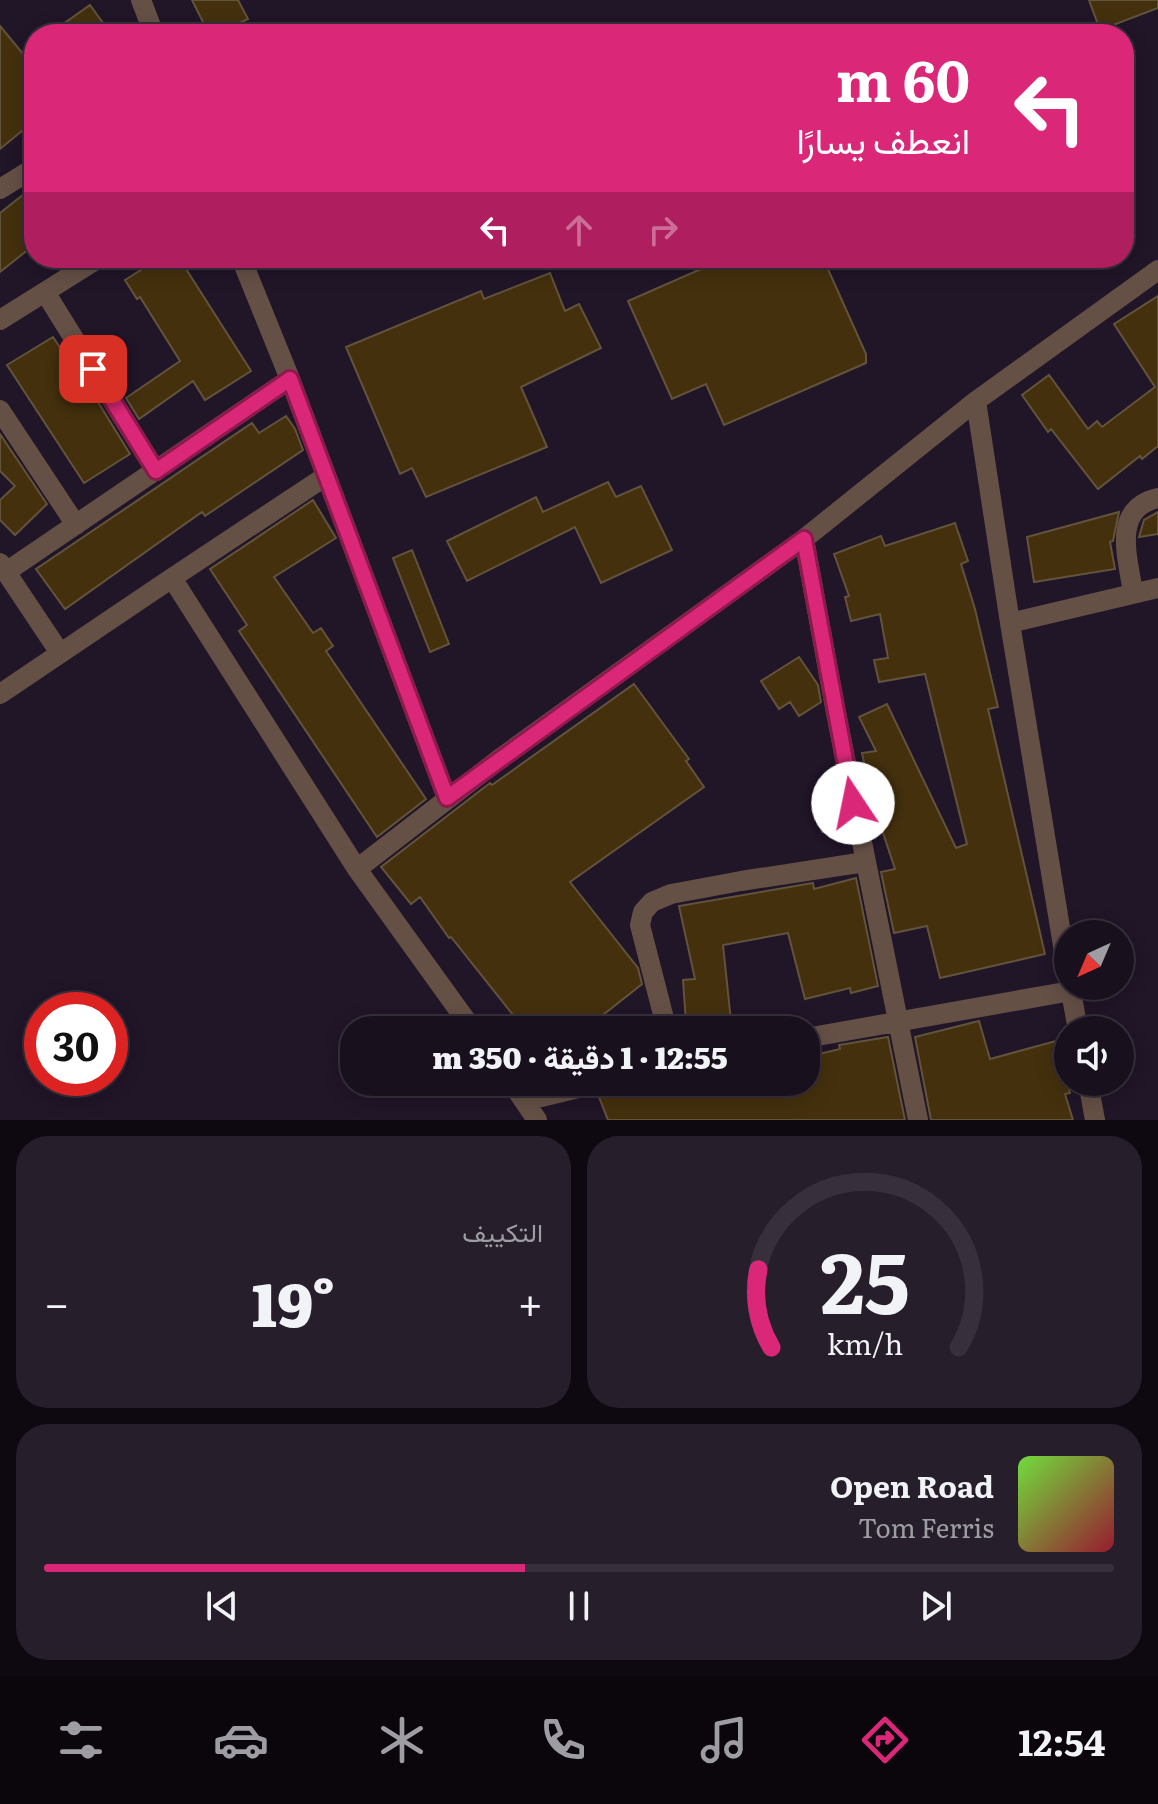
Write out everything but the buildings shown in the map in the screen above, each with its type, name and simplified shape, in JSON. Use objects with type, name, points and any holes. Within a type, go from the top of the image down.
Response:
[{"type":"street","points":[[141,0],[150,24]]},
{"type":"street","points":[[0,189],[24,174]]},
{"type":"street","points":[[0,320],[83,268]]},
{"type":"street","points":[[245,268],[290,379],[447,798]]},
{"type":"street","points":[[357,869],[447,798],[804,539],[976,401],[1158,270]]},
{"type":"street","points":[[45,292],[156,471]]},
{"type":"street","points":[[60,653],[3,567],[76,525],[290,379]]},
{"type":"street","points":[[976,401],[1059,920]]},
{"type":"street","points":[[0,410],[76,525]]},
{"type":"street","points":[[0,694],[326,476]]},
{"type":"street","points":[[1133,593],[1127,520],[1134,510],[1148,500],[1158,498]]},
{"type":"street","points":[[804,539],[918,1120]]},
{"type":"street","points":[[172,578],[357,869],[463,1016]]},
{"type":"street","points":[[1010,623],[1158,588]]},
{"type":"street","points":[[663,1016],[640,925],[643,912],[652,902],[671,894],[727,883],[865,862]]},
{"type":"street","points":[[820,1035],[1054,987]]},
{"type":"street","points":[[519,1096],[531,1115],[572,1096]]},
{"type":"street","points":[[1091,1096],[1095,1120]]},
{"type":"route","points":[[93,369],[156,471],[290,379],[447,798],[804,539],[853,803]]}]
